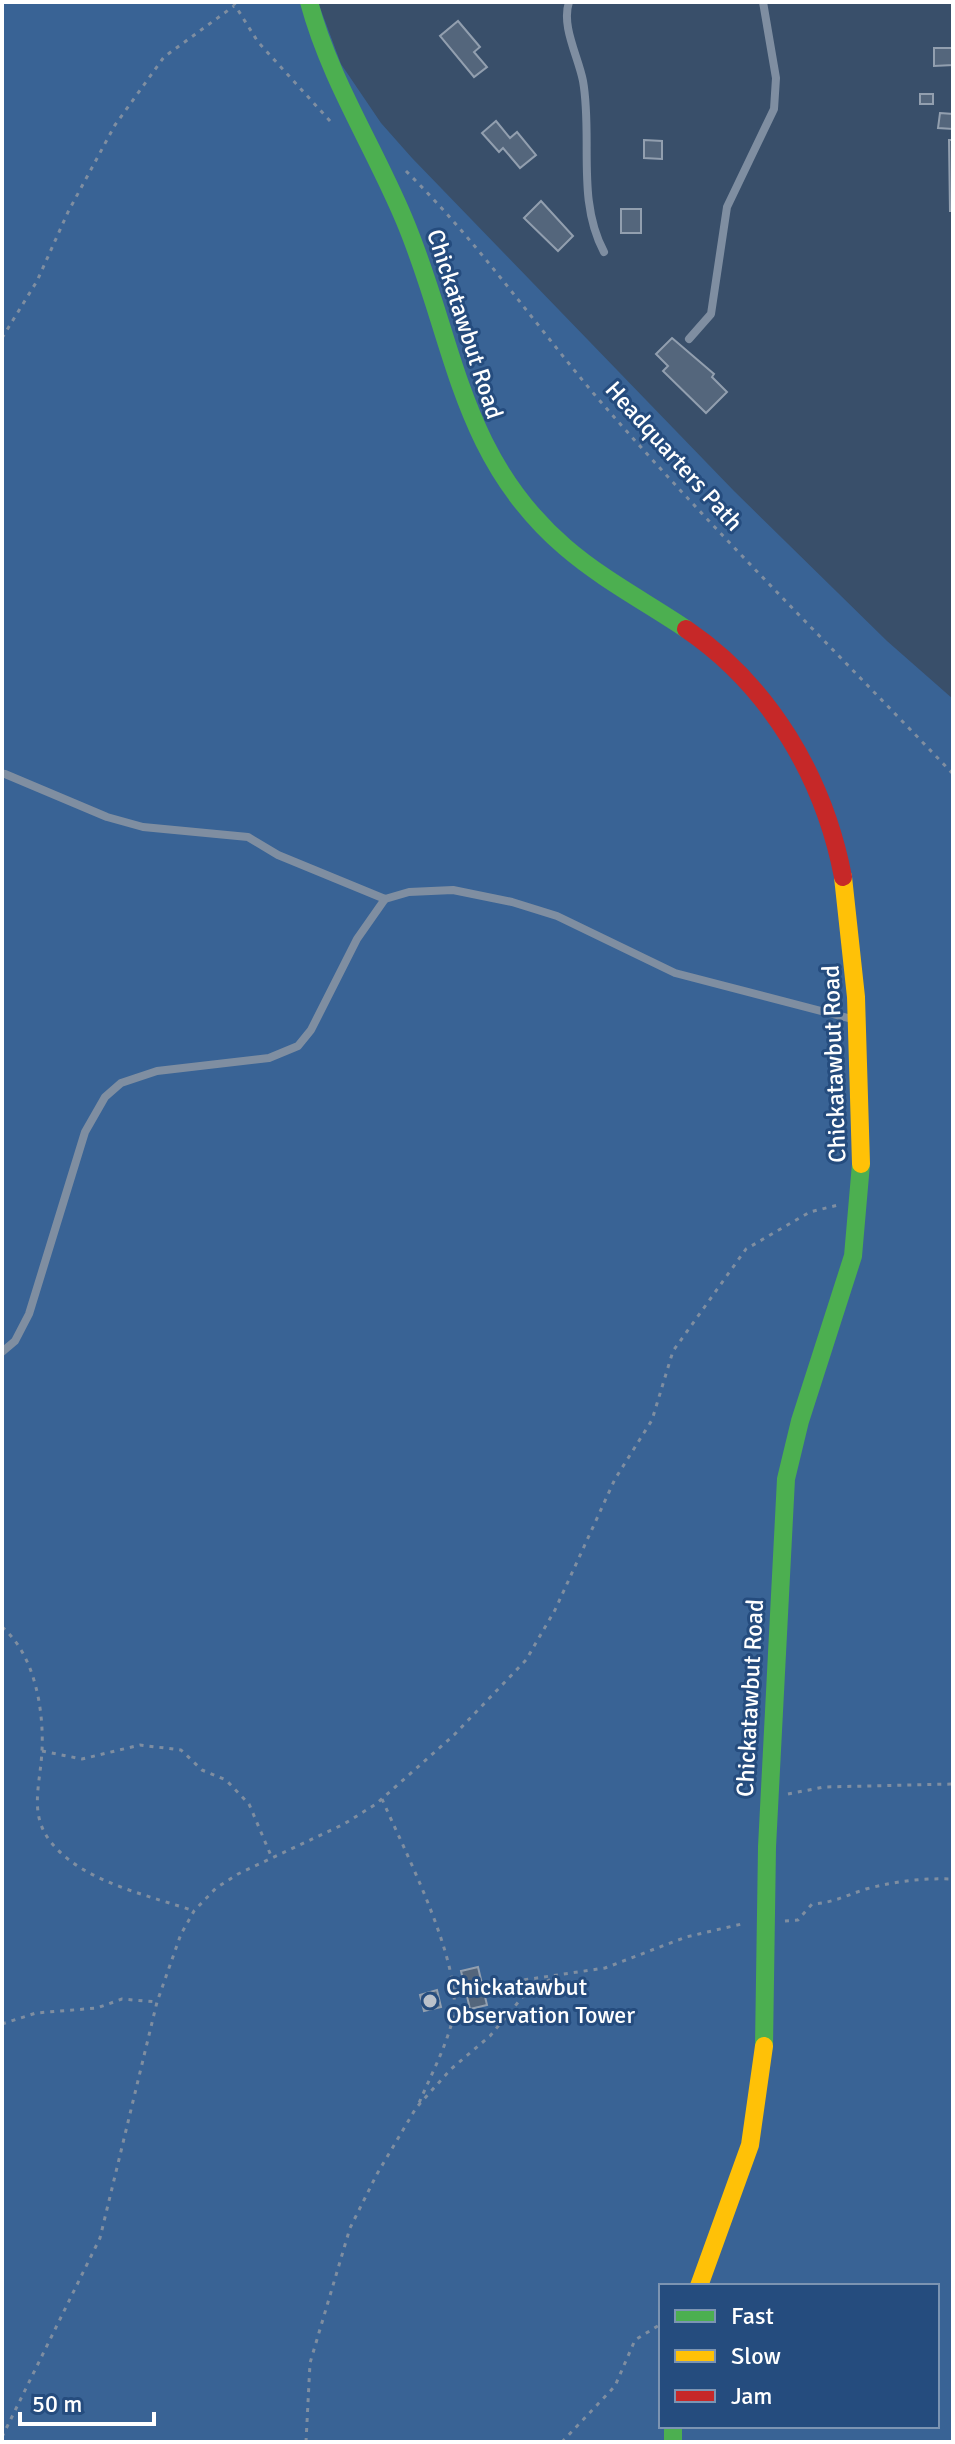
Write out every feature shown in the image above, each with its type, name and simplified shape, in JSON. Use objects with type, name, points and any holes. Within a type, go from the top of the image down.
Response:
[{"type":"main road","name":"Chickatawbut Road","points":[[309,2],[329,69],[419,254],[462,402],[502,477],[569,551],[598,574],[692,633],[731,665],[777,719],[799,754],[824,808],[842,866],[853,934],[858,1020],[861,1200],[847,1283],[807,1391],[789,1457],[769,1797],[763,2032],[758,2104],[740,2178],[700,2284]]},
{"type":"lane","points":[[569,2],[568,25],[586,104],[589,214],[604,252]]},
{"type":"lane","points":[[689,339],[711,314],[727,207],[774,109],[776,78],[763,2]]},
{"type":"lane","points":[[5,774],[107,817],[143,827],[248,837],[278,855],[385,899],[424,890],[453,890],[489,896],[557,916],[675,973],[858,1020]]},
{"type":"lane","points":[[2,1352],[15,1341],[29,1314],[85,1132],[105,1097],[121,1083],[157,1071],[269,1058],[298,1046],[357,939],[385,899]]},
{"type":"path","points":[[2,338],[37,281],[68,212],[115,125],[164,57],[234,4],[258,42],[333,124]]},
{"type":"path","name":"Headquarters Path","points":[[378,168],[391,163],[402,167],[455,219],[604,405],[729,544],[953,774]]},
{"type":"path","points":[[2,2437],[100,2238],[157,2002],[181,1934],[194,1911],[216,1888],[344,1824],[382,1799],[454,1735],[526,1660],[555,1610],[615,1479],[652,1420],[673,1351],[746,1249],[810,1212],[861,1200]]},
{"type":"path","points":[[2,1627],[26,1662],[41,1702],[42,1751],[35,1802],[41,1827],[56,1849],[77,1865],[111,1881],[194,1911]]},
{"type":"path","points":[[42,1751],[82,1759],[140,1745],[181,1750],[202,1770],[226,1780],[249,1804],[272,1858]]},
{"type":"path","points":[[769,1797],[824,1787],[953,1784]]},
{"type":"path","points":[[306,2442],[310,2363],[350,2228],[391,2147],[416,2108],[445,2044],[453,2016],[455,1990],[435,1920],[382,1799]]},
{"type":"path","points":[[812,1904],[839,1901],[890,1883],[920,1878],[953,1879]]},
{"type":"path","points":[[455,1990],[605,1968],[720,1927]]},
{"type":"path","points":[[416,2108],[451,2069],[490,2036],[525,1994],[553,1978]]},
{"type":"path","points":[[2,2024],[36,2013],[97,2008],[122,1999],[157,2002]]},
{"type":"path","points":[[562,2442],[615,2386],[635,2340],[659,2325]]},
{"type":"shaded area","points":[[2,2],[318,2],[341,64],[381,123],[412,158],[734,491],[887,641],[953,699],[953,2442],[2,2442]]},
{"type":"building","points":[[458,21],[480,47],[474,52],[487,67],[474,77],[440,36]]},
{"type":"building","points":[[934,48],[953,48],[953,65],[934,66]]},
{"type":"building","points":[[920,94],[933,94],[933,104],[920,104]]},
{"type":"building","points":[[940,113],[953,114],[953,129],[938,128]]},
{"type":"building","points":[[496,121],[510,138],[517,132],[536,155],[520,168],[503,148],[499,152],[482,133]]},
{"type":"building","points":[[644,140],[662,141],[662,159],[644,158]]},
{"type":"building","points":[[949,140],[953,140],[953,211],[950,211]]},
{"type":"building","points":[[541,201],[573,236],[558,251],[524,218]]},
{"type":"building","points":[[621,209],[641,209],[641,233],[621,233]]},
{"type":"building","points":[[672,338],[714,374],[712,377],[727,392],[706,413],[663,371],[668,366],[656,354]]},
{"type":"building","points":[[478,1967],[487,2005],[470,2009],[461,1971]]},
{"type":"building","name":"Chickatawbut Observation Tower","points":[[437,1990],[441,2007],[424,2011],[420,1995]]},
{"type":"traffic: fast","points":[[309,2],[328,58],[404,219],[464,394],[480,434],[502,474],[529,511],[579,559],[686,629]]},
{"type":"traffic: fast","points":[[764,2046],[767,1847],[786,1479],[800,1421],[853,1256],[861,1164]]},
{"type":"traffic: fast","points":[[673,2428],[673,2442]]},
{"type":"traffic: slow","points":[[843,877],[856,997],[861,1164]]},
{"type":"traffic: slow","points":[[700,2284],[750,2145],[764,2046]]},
{"type":"traffic: jam","points":[[686,629],[743,678],[768,706],[789,737],[822,804],[843,877]]},
{"type":"place","name":"Chickatawbut Observation Tower","points":[[430,2001]]}]
